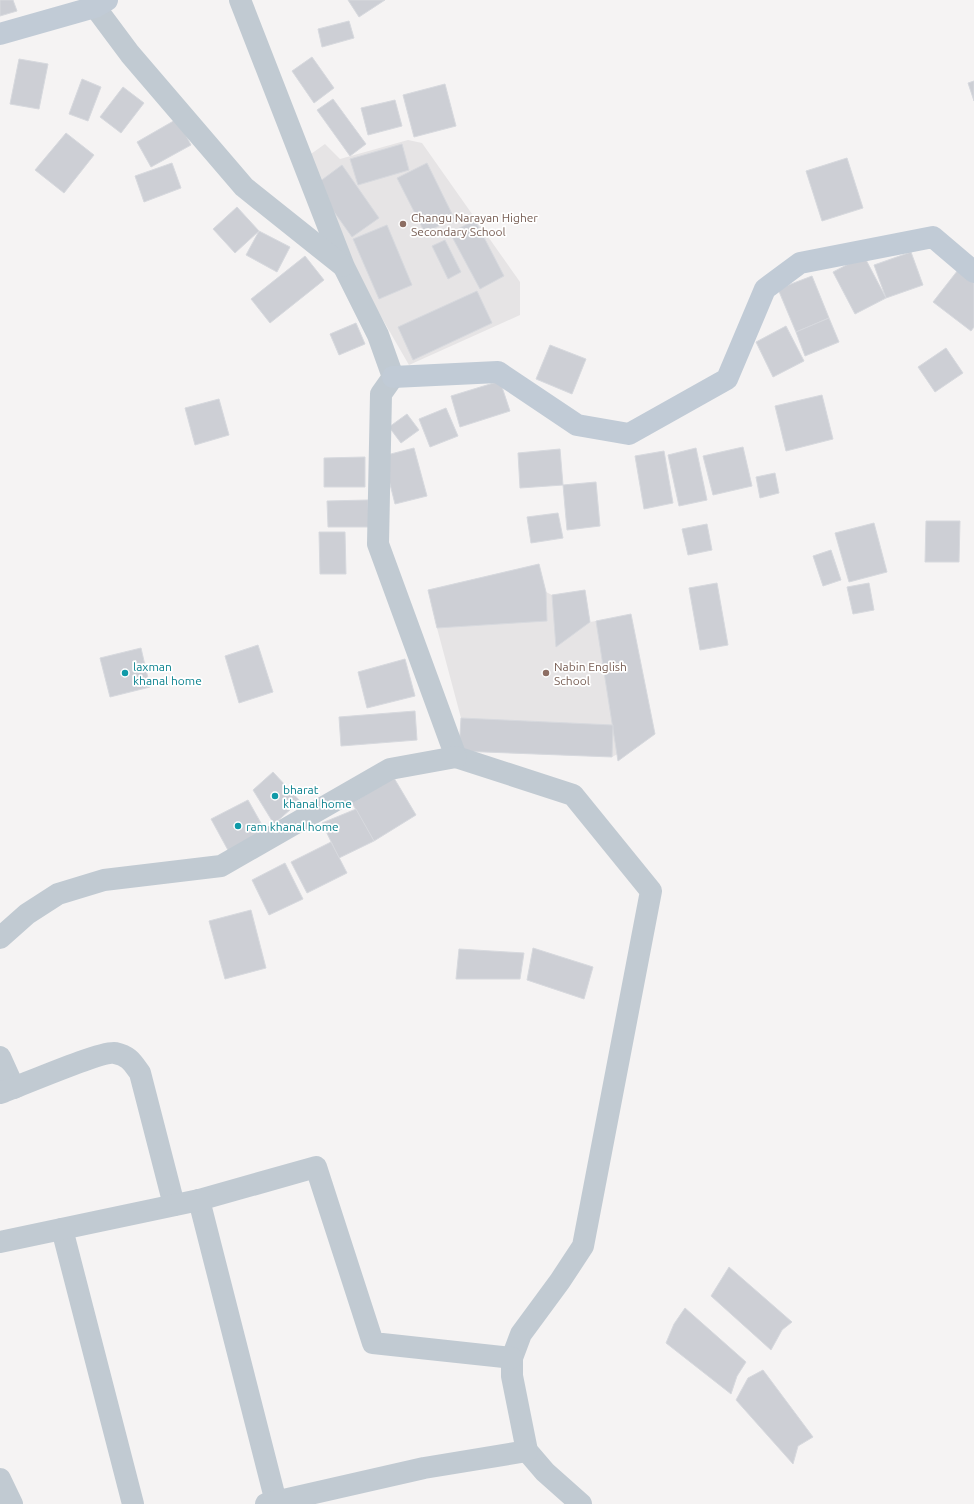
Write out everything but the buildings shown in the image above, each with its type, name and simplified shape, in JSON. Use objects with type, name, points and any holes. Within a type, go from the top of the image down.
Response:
[{"type":"street","points":[[240,0],[344,267],[378,335],[393,377]]},
{"type":"street","points":[[0,34],[101,4],[130,54],[244,187],[344,267]]},
{"type":"street","points":[[393,377],[498,372],[577,424],[629,434],[727,379],[764,289],[800,263],[933,237],[974,272]]},
{"type":"street","points":[[393,377],[381,394],[378,544],[456,757]]},
{"type":"street","points":[[0,938],[27,914],[58,894],[104,880],[221,866],[390,769],[456,757],[573,795],[651,891],[583,1246],[560,1281],[521,1334],[512,1358],[512,1376],[527,1451],[544,1472],[582,1504]]},
{"type":"street","points":[[0,1056],[7,1091],[94,1057],[114,1052],[129,1058],[140,1073],[174,1205]]},
{"type":"street","points":[[0,1242],[199,1200],[316,1167],[373,1343],[512,1358]]},
{"type":"street","points":[[199,1200],[271,1503],[424,1468],[527,1451]]},
{"type":"street","points":[[62,1229],[133,1504]]},
{"type":"street","points":[[0,1479],[12,1504]]},
{"type":"shaded area","name":"Changu Narayan Higher Secondary School","points":[[408,140],[422,143],[520,282],[520,315],[409,365],[294,166],[325,144],[340,159]]},
{"type":"shaded area","name":"Nabin English School","points":[[539,564],[546,592],[552,595],[585,590],[590,622],[596,621],[655,734],[612,757],[459,751],[461,718],[428,590]]},
{"type":"place","name":"Changu Narayan Higher Secondary School","points":[[403,224]]},
{"type":"place","name":"laxman khanal home","points":[[125,673]]},
{"type":"place","name":"Nabin English School","points":[[546,673]]},
{"type":"place","name":"bharat khanal home","points":[[275,796]]},
{"type":"place","name":"ram khanal home","points":[[238,826]]}]
